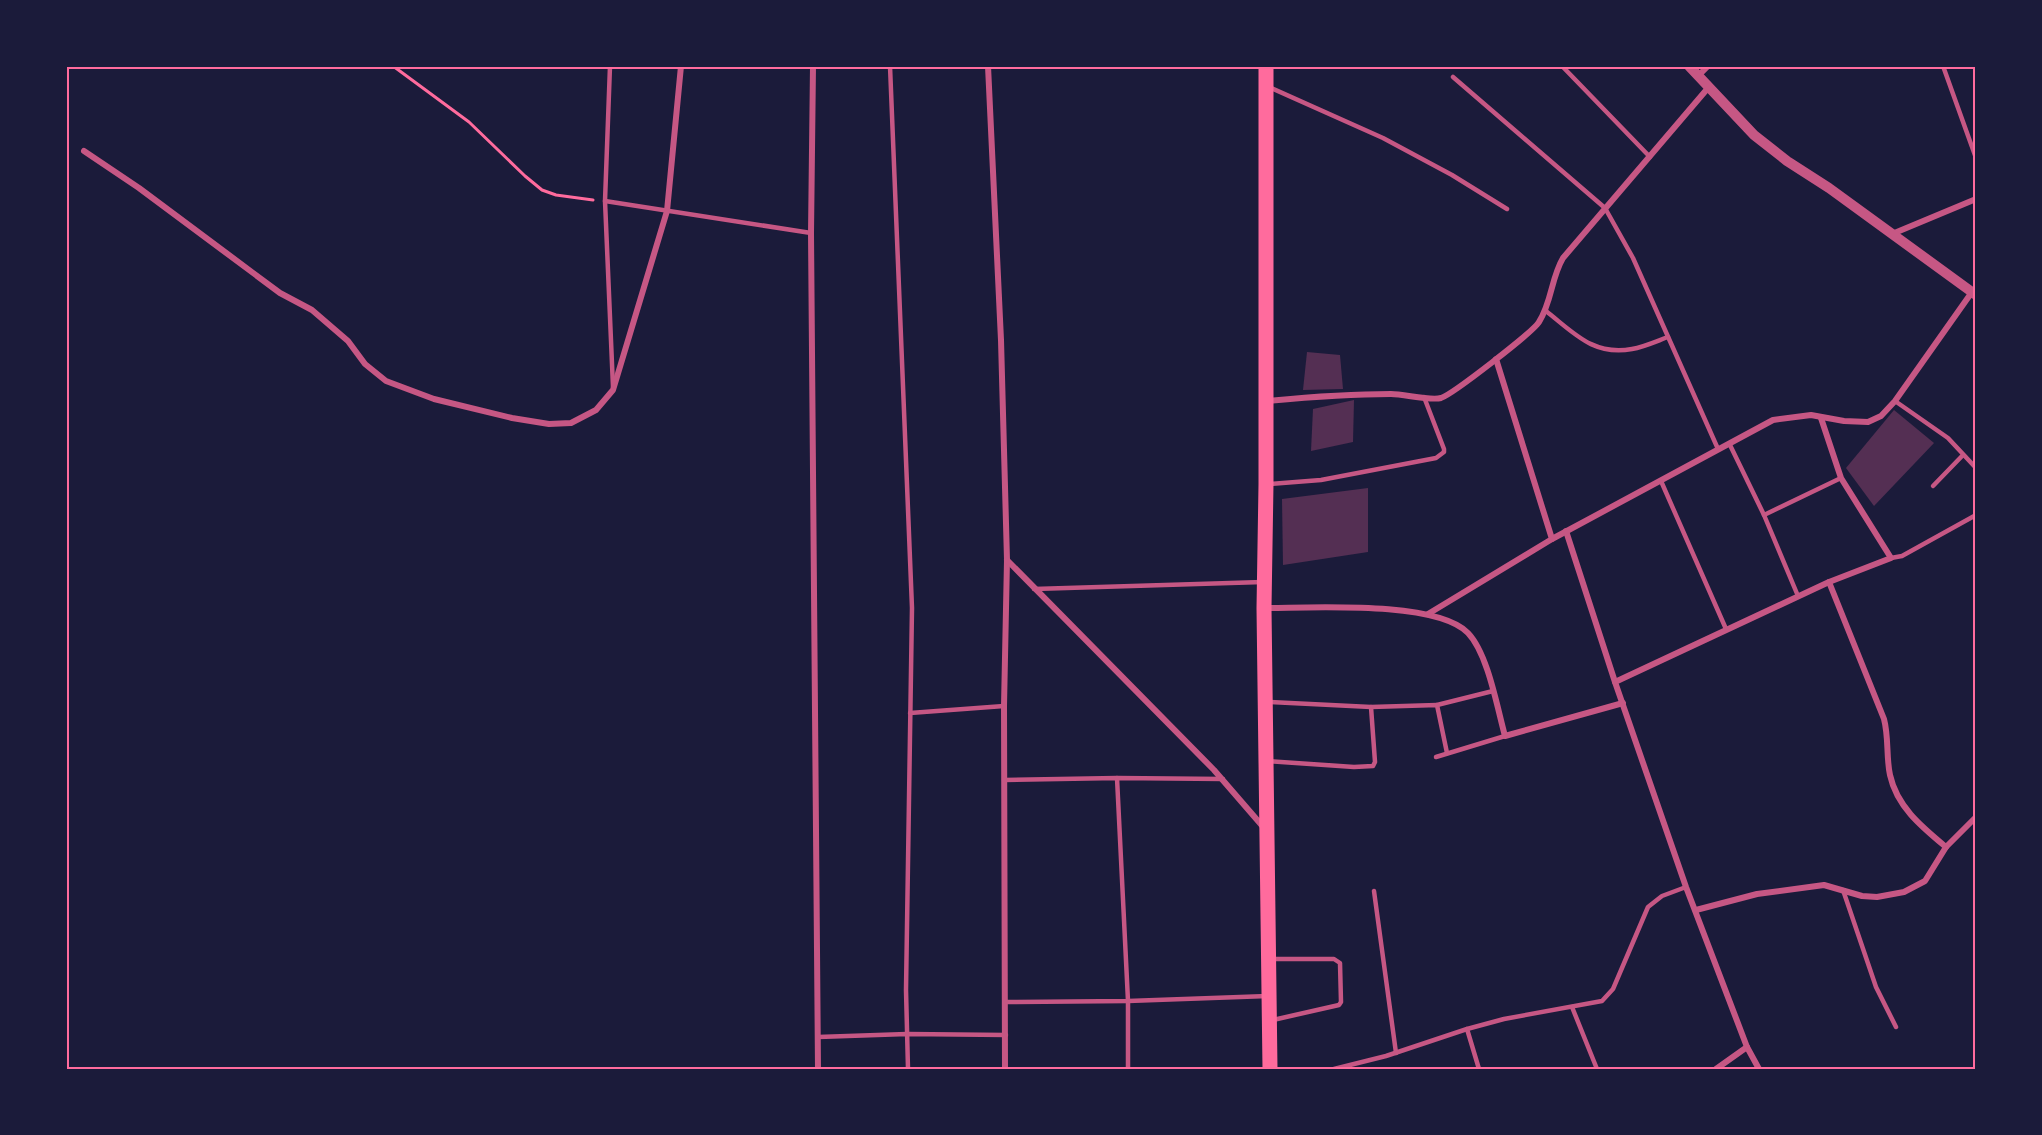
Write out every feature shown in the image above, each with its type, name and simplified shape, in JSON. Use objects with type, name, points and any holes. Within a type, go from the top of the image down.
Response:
[{"type":"main road","points":[[1266,66],[1267,401],[1264,608],[1270,1069]]},
{"type":"street","points":[[84,151],[139,188],[280,293],[312,309],[348,341],[365,364],[386,381],[434,399],[512,418],[549,424],[571,423],[596,410],[613,390],[667,211],[681,66]]},
{"type":"street","points":[[813,66],[811,233],[818,1069]]},
{"type":"street","points":[[988,66],[1001,340],[1007,561],[1004,706],[1005,1069]]},
{"type":"street","points":[[1428,614],[1566,531],[1773,420],[1811,415],[1868,422],[1881,416],[1895,401],[1974,291],[1829,188],[1787,161],[1754,135],[1689,66]]},
{"type":"street","points":[[1698,76],[1708,66]]},
{"type":"street","points":[[1267,401],[1339,394],[1407,394],[1441,398],[1496,359],[1538,325],[1546,311],[1557,267],[1563,258],[1708,88]]},
{"type":"street","points":[[1892,234],[1976,199]]},
{"type":"street","points":[[1496,359],[1552,539]]},
{"type":"street","points":[[1615,682],[1829,582],[1891,558],[1841,478],[1821,418]]},
{"type":"street","points":[[1566,531],[1686,887],[1747,1047],[1759,1069]]},
{"type":"street","points":[[1007,561],[1223,779],[1267,832]]},
{"type":"street","points":[[1829,582],[1884,719],[1887,731],[1889,775],[1895,791],[1908,813],[1946,847]]},
{"type":"street","points":[[1264,608],[1356,607],[1428,614],[1455,624],[1467,632],[1482,655],[1505,736],[1623,703]]},
{"type":"street","points":[[1696,910],[1757,894],[1824,885],[1862,896],[1876,897],[1904,892],[1925,881],[1946,847],[1976,817]]},
{"type":"street","points":[[1716,1069],[1747,1047]]},
{"type":"lane","points":[[610,66],[605,201],[613,390]]},
{"type":"lane","points":[[890,66],[912,608],[906,990],[908,1069]]},
{"type":"lane","points":[[1562,66],[1650,157]]},
{"type":"lane","points":[[1943,66],[1976,158]]},
{"type":"lane","points":[[1453,77],[1605,208],[1634,258],[1718,449]]},
{"type":"lane","points":[[1266,86],[1383,138],[1452,175],[1507,209]]},
{"type":"lane","points":[[605,201],[811,233]]},
{"type":"lane","points":[[1546,311],[1584,342],[1605,350],[1633,349],[1668,337]]},
{"type":"lane","points":[[1266,484],[1321,480],[1436,458],[1444,449],[1424,397]]},
{"type":"lane","points":[[1895,401],[1948,438],[1976,468]]},
{"type":"lane","points":[[1730,444],[1764,515],[1798,596]]},
{"type":"lane","points":[[1933,486],[1963,455]]},
{"type":"lane","points":[[1764,515],[1841,478]]},
{"type":"lane","points":[[1661,481],[1726,629]]},
{"type":"lane","points":[[1891,558],[1902,556],[1976,515]]},
{"type":"lane","points":[[1034,589],[1265,582]]},
{"type":"lane","points":[[1265,702],[1371,706],[1437,705],[1493,691]]},
{"type":"lane","points":[[1437,705],[1447,753]]},
{"type":"lane","points":[[910,713],[1004,706]]},
{"type":"lane","points":[[1266,761],[1373,766],[1375,762],[1371,706]]},
{"type":"lane","points":[[1436,757],[1505,736]]},
{"type":"lane","points":[[1117,778],[1128,1001],[1128,1069]]},
{"type":"lane","points":[[1004,780],[1223,779]]},
{"type":"lane","points":[[1334,1069],[1396,1053],[1467,1029],[1602,1001],[1608,997],[1648,907],[1662,896],[1686,887]]},
{"type":"lane","points":[[1843,890],[1876,987],[1896,1027]]},
{"type":"lane","points":[[1374,891],[1396,1053]]},
{"type":"lane","points":[[1269,959],[1338,961],[1340,963],[1341,1002],[1338,1005],[1270,1020]]},
{"type":"lane","points":[[1006,1002],[1268,996]]},
{"type":"lane","points":[[1572,1007],[1597,1069]]},
{"type":"lane","points":[[1467,1029],[1479,1069]]},
{"type":"lane","points":[[818,1037],[907,1034],[1006,1035]]},
{"type":"path","points":[[393,66],[469,122],[542,190],[556,195],[605,201]]},
{"type":"building","points":[[1307,352],[1340,355],[1343,389],[1303,390]]},
{"type":"building","points":[[1354,400],[1353,442],[1311,451],[1313,409]]},
{"type":"building","points":[[1894,410],[1934,443],[1874,506],[1846,468]]},
{"type":"building","points":[[1368,488],[1368,552],[1283,565],[1282,499]]}]
